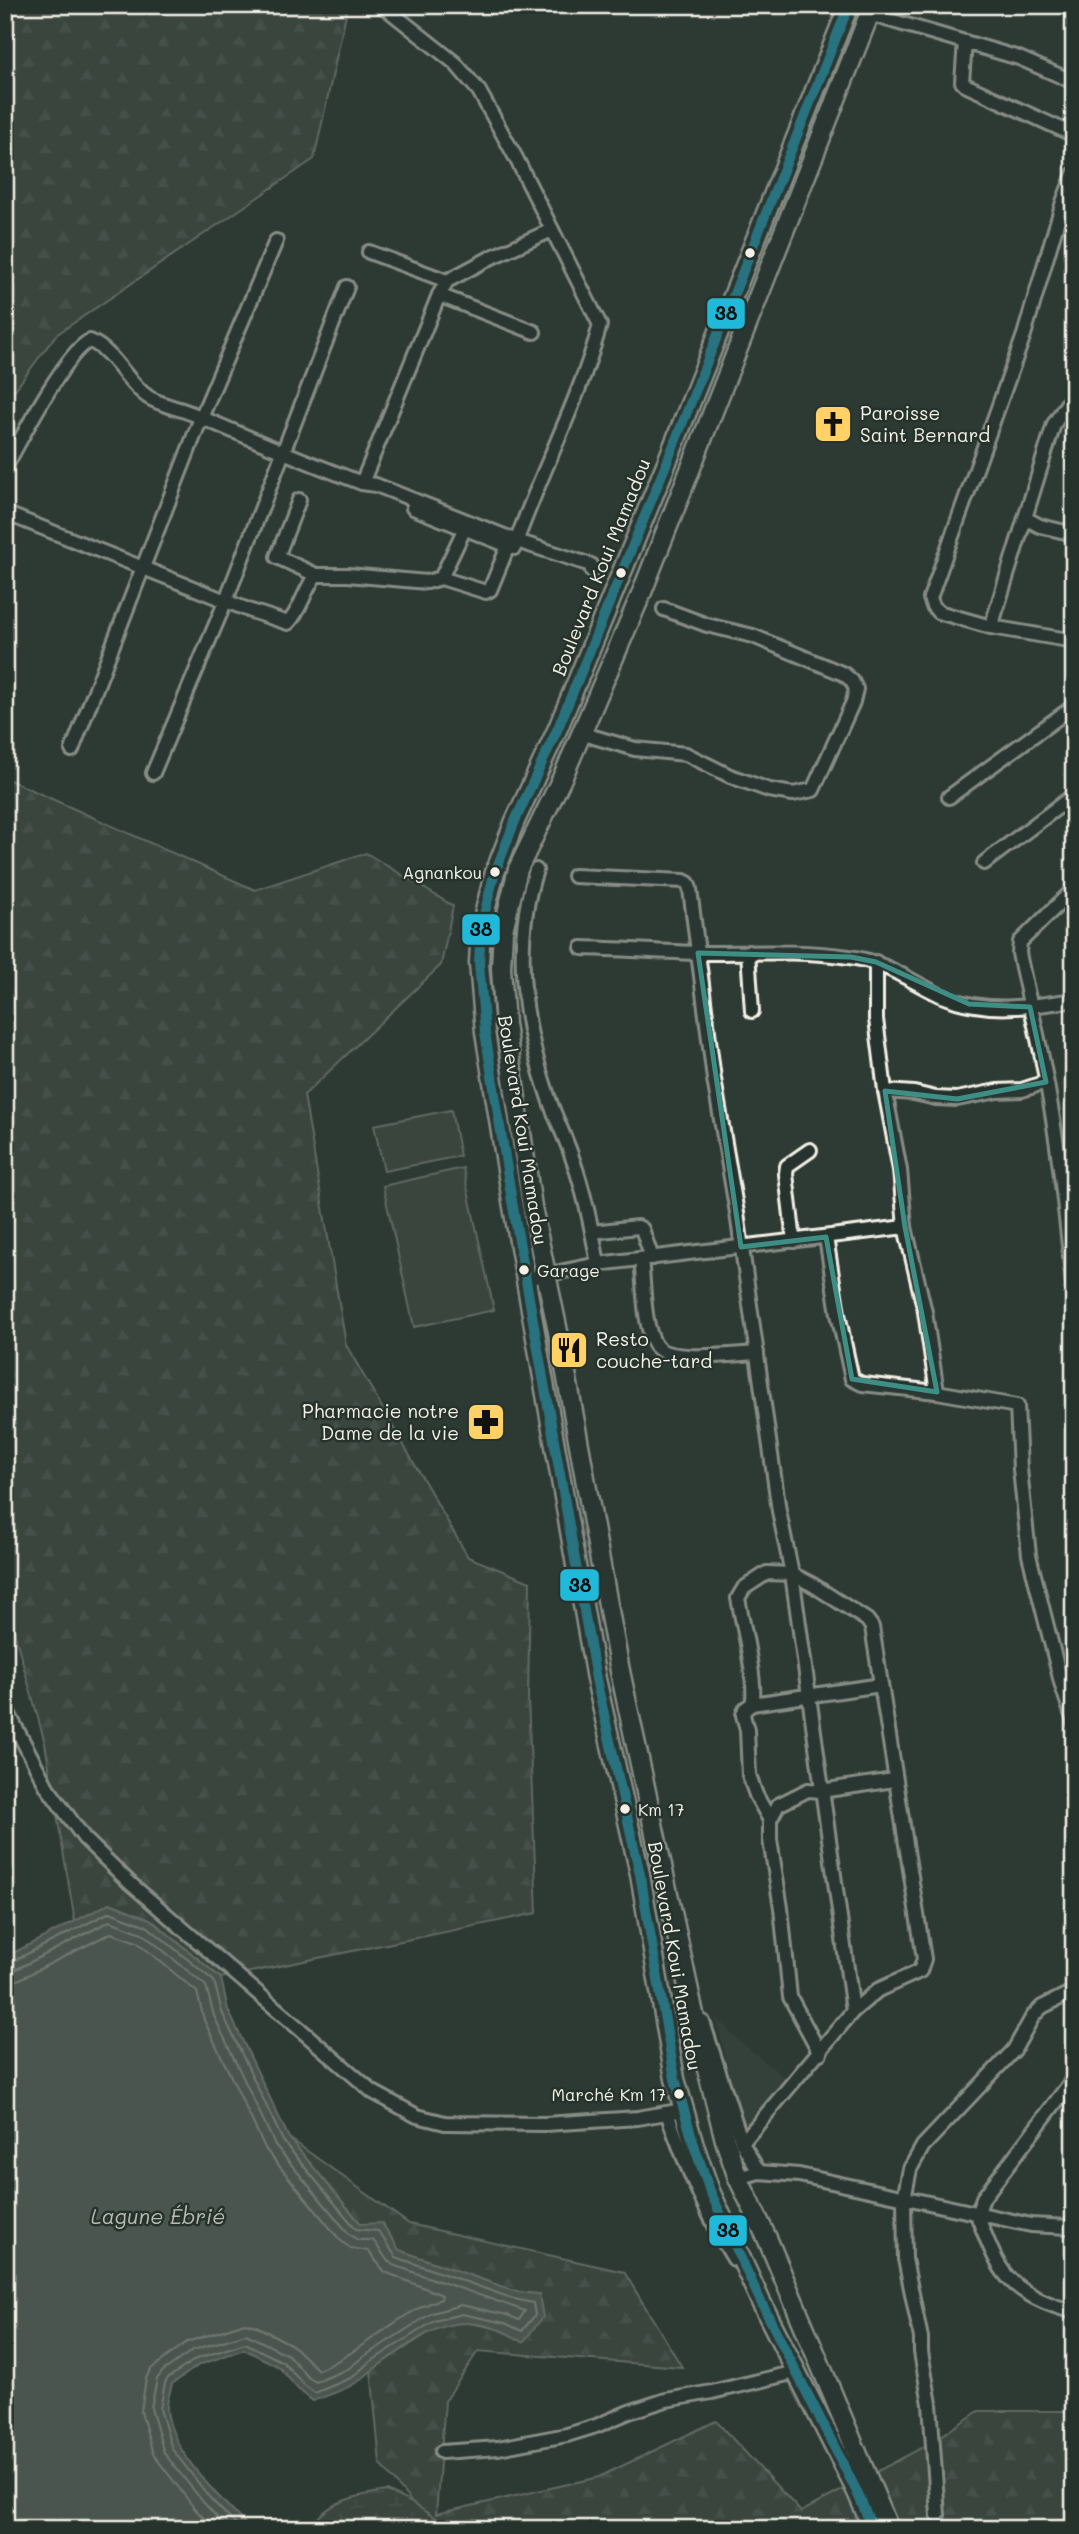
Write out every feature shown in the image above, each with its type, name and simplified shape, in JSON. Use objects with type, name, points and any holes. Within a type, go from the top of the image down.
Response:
[{"type":"main road","name":"Boulevard Koui Mamadou","points":[[849,5],[558,728],[515,821],[494,875],[481,927],[479,963],[482,1007],[526,1279],[596,1679],[640,1874],[668,2038],[675,2111],[695,2148],[709,2191],[761,2302],[873,2529]]},
{"type":"main road","name":"Boulevard Koui Mamadou","points":[[871,10],[642,592],[564,774],[518,869],[503,930],[501,956],[505,1024],[528,1181],[620,1671],[682,1959],[734,2142],[738,2178],[767,2238],[889,2529]]},
{"type":"main road","points":[[766,212],[788,222]]},
{"type":"main road","points":[[695,2148],[734,2142]]},
{"type":"street","points":[[299,500],[277,557],[316,575],[427,582],[441,578],[486,592],[490,590],[513,545],[591,358],[600,325],[479,91],[455,63],[382,5]]},
{"type":"street","points":[[871,10],[1019,58],[1074,82]]},
{"type":"street","points":[[965,42],[961,76],[965,85],[1074,135]]},
{"type":"street","points":[[1074,174],[1063,202],[1024,335],[930,598],[938,612],[991,627],[1074,641]]},
{"type":"street","points":[[362,483],[447,281],[552,230]]},
{"type":"street","points":[[72,750],[201,418],[276,241]]},
{"type":"street","points":[[369,252],[447,281]]},
{"type":"street","points":[[153,774],[226,600],[347,287]]},
{"type":"street","points":[[439,295],[534,332]]},
{"type":"street","points":[[5,468],[38,405],[79,349],[90,341],[103,350],[147,397],[282,453],[362,483],[376,485],[513,545],[588,573],[592,571],[591,565],[513,545],[464,530],[373,491],[362,483]]},
{"type":"street","points":[[991,627],[1054,424],[1074,393]]},
{"type":"street","points":[[5,513],[288,623],[294,618],[307,586],[316,575]]},
{"type":"street","points":[[1024,518],[1040,526],[1074,534]]},
{"type":"street","points":[[441,578],[464,530]]},
{"type":"street","points":[[580,733],[635,749],[686,754],[730,776],[769,790],[793,794],[813,790],[853,702],[856,688],[852,681],[844,674],[753,636],[707,625],[664,609]]},
{"type":"street","points":[[949,797],[1074,706]]},
{"type":"street","points":[[984,863],[1074,795]]},
{"type":"street","points":[[536,870],[528,895],[524,928],[524,990],[535,1053],[548,1097],[574,1163],[598,1264]]},
{"type":"street","points":[[574,876],[688,883],[714,1079],[779,1511],[792,1574],[853,2011]]},
{"type":"street","points":[[1074,888],[1020,942],[1019,953],[1046,1082],[1067,1220],[1074,1294]]},
{"type":"street","points":[[582,948],[698,953],[795,951],[876,962],[944,997],[969,1004],[999,1008],[1030,1007],[1074,1000]]},
{"type":"street","points":[[748,953],[752,1011]]},
{"type":"street","points":[[876,962],[876,1019],[885,1091],[900,1170],[905,1227],[925,1312],[937,1392]]},
{"type":"street","points":[[885,1091],[957,1099],[997,1091],[1022,1090],[1046,1082]]},
{"type":"street","points":[[794,1241],[786,1174],[788,1166],[810,1150]]},
{"type":"street","points":[[592,1232],[638,1227],[642,1229],[647,1259],[649,1325],[656,1346],[667,1354],[688,1357],[757,1353]]},
{"type":"street","points":[[526,1279],[598,1264],[905,1227]]},
{"type":"street","points":[[826,1237],[852,1379],[862,1384],[937,1392],[1017,1406],[1026,1538],[1068,1684],[1074,1722]]},
{"type":"street","points":[[752,1704],[753,1683],[738,1598],[744,1588],[767,1573],[792,1574],[867,1620],[872,1627],[923,1958],[920,1971],[878,1990],[853,2011],[820,2053],[734,2142],[759,2172]]},
{"type":"street","points":[[771,1820],[756,1795],[749,1775],[747,1730],[743,1715],[746,1709],[752,1704],[881,1685]]},
{"type":"street","points":[[5,1707],[47,1787],[84,1838],[131,1884],[373,2092],[417,2116],[445,2123],[545,2124],[638,2118],[675,2111],[681,2155],[715,2227],[761,2302]]},
{"type":"street","points":[[820,2053],[790,1997],[781,1908],[770,1840],[771,1820],[778,1805],[808,1790],[821,1791],[894,1780]]},
{"type":"street","points":[[938,2515],[921,2338],[905,2259],[904,2199],[910,2169],[923,2146],[1014,2050],[1033,2016],[1042,2007],[1074,1991]]},
{"type":"street","points":[[1074,2078],[983,2198],[977,2215],[1003,2271],[1018,2287],[1049,2305],[1074,2312]]},
{"type":"street","points":[[738,2178],[759,2172],[799,2175],[977,2215],[1040,2225],[1068,2227],[1074,2224]]},
{"type":"street","points":[[442,2452],[498,2448],[567,2435],[666,2400],[796,2372]]},
{"type":"highlighted area","points":[[698,953],[851,957],[876,962],[969,1004],[1030,1007],[1046,1082],[957,1099],[885,1091],[905,1227],[937,1392],[852,1379],[826,1237],[741,1247]]},
{"type":"shaded area","points":[[716,2017],[736,2038],[792,2084],[744,2135]]},
{"type":"green space","points":[[5,5],[348,5],[314,159],[56,335],[5,403]]},
{"type":"green space","points":[[5,778],[255,890],[366,853],[453,906],[441,965],[304,1095],[346,1345],[468,1557],[530,1582],[528,1698],[537,1913],[221,1978],[150,1919],[110,1903],[75,1922],[45,1743],[5,1599]]},
{"type":"green space","points":[[451,1110],[460,1156],[384,1171],[374,1125]]},
{"type":"green space","points":[[463,1168],[494,1310],[414,1327],[383,1186]]},
{"type":"green space","points":[[289,2138],[409,2224],[624,2272],[682,2367],[478,2351],[445,2401],[436,2514],[599,2477],[716,2421],[801,2512],[927,2445],[979,2411],[1074,2411],[1074,2529],[452,2529],[412,2503],[380,2463],[371,2370],[436,2328],[460,2321],[503,2330],[539,2295],[517,2292],[399,2250],[382,2224],[361,2224]]},
{"type":"green space","points":[[387,2491],[412,2503],[452,2529],[398,2526],[381,2529],[310,2529],[324,2512],[343,2501]]},
{"type":"water","name":"Lagune Ébrié","points":[[110,1903],[150,1919],[221,1978],[228,2010],[289,2138],[361,2224],[382,2223],[399,2250],[517,2292],[539,2294],[543,2317],[523,2342],[500,2330],[480,2324],[445,2326],[411,2343],[352,2385],[313,2401],[298,2389],[279,2367],[244,2349],[199,2365],[172,2384],[167,2410],[178,2443],[212,2490],[250,2529],[5,2529],[5,1957]]},
{"type":"transit line","name":"38","points":[[849,5],[667,462],[558,728],[515,821],[494,875],[481,927],[479,963],[485,1032],[512,1201],[596,1679],[640,1874],[675,2079],[710,2191],[761,2302],[873,2529]]},
{"type":"place","name":"Paroisse Saint Bernard","points":[[833,424]]},
{"type":"place","name":"Agnankou","points":[[495,872]]},
{"type":"place","name":"Garage","points":[[524,1270]]},
{"type":"place","name":"Resto couche-tard","points":[[569,1350]]},
{"type":"place","name":"Pharmacie notre Dame de la vie","points":[[486,1422]]},
{"type":"place","name":"Km 17","points":[[625,1809]]},
{"type":"place","name":"Marché Km 17","points":[[679,2094]]}]
